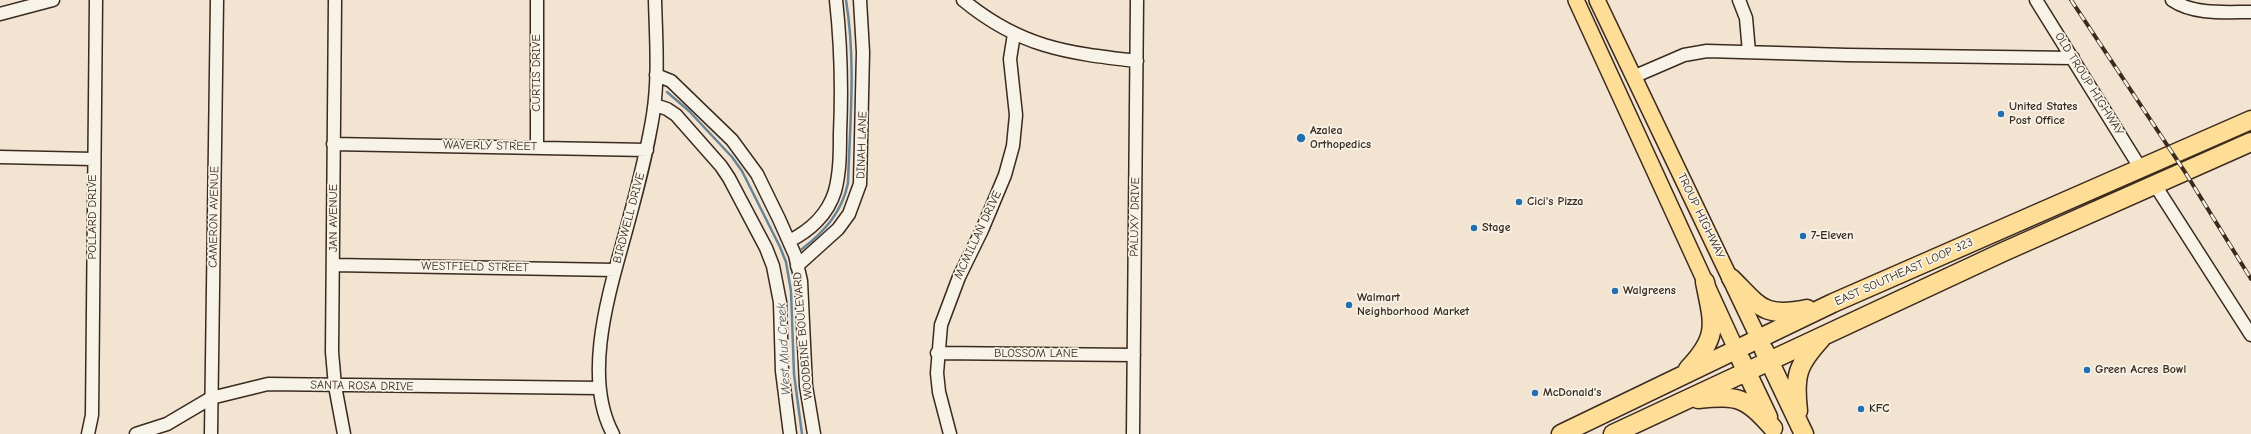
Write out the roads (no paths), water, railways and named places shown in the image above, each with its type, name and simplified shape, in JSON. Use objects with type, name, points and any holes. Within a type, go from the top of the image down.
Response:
[{"type":"highway","name":"EAST SOUTHEAST LOOP 323","points":[[1561,434],[1759,338],[1833,304],[2251,120]]},
{"type":"highway","name":"EAST SOUTHEAST LOOP 323","points":[[1613,434],[2003,252],[2251,142]]},
{"type":"highway","points":[[1731,278],[1754,300],[1771,311],[1787,313],[1833,304]]},
{"type":"highway","points":[[1684,374],[1702,353],[1712,333],[1713,320],[1705,282]]},
{"type":"highway","points":[[1802,430],[1795,385],[1798,373],[1805,358],[1824,335]]},
{"type":"highway","name":"TROUP HIGHWAY","points":[[1759,338],[1802,430]]},
{"type":"highway","name":"TROUP HIGHWAY","points":[[1736,349],[1775,431]]},
{"type":"highway","points":[[1685,401],[1726,397],[1737,398],[1754,408],[1775,431]]},
{"type":"main road","name":"TROUP HIGHWAY","points":[[1576,0],[1736,349]]},
{"type":"main road","name":"TROUP HIGHWAY","points":[[1597,0],[1759,338]]},
{"type":"street","points":[[0,14],[53,0]]},
{"type":"street","name":"POLLARD DRIVE","points":[[88,434],[92,415],[93,159],[96,0]]},
{"type":"street","name":"CAMERON AVENUE","points":[[211,434],[217,0]]},
{"type":"street","name":"JAN AVENUE","points":[[335,0],[333,144],[334,265],[332,352],[335,386],[344,434]]},
{"type":"street","name":"CURTIS DRIVE","points":[[537,0],[537,147]]},
{"type":"street","name":"BIRDWELL DRIVE","points":[[613,434],[599,388],[600,357],[605,310],[647,150],[655,105],[655,0]]},
{"type":"street","name":"DINAH LANE","points":[[789,241],[812,227],[825,211],[834,192],[839,170],[842,65],[836,0]]},
{"type":"street","name":"DINAH LANE","points":[[797,266],[838,229],[849,214],[860,184],[863,52],[860,0]]},
{"type":"street","points":[[964,0],[987,20],[1014,34],[1053,48],[1078,54],[1137,61]]},
{"type":"street","name":"PALUXY DRIVE","points":[[1133,434],[1137,0]]},
{"type":"street","points":[[1738,0],[1746,18],[1749,52]]},
{"type":"street","name":"OLD TROUP HIGHWAY","points":[[2036,0],[2141,169]]},
{"type":"street","points":[[2172,0],[2182,7],[2196,10],[2251,12]]},
{"type":"street","name":"MCMILLAN DRIVE","points":[[950,434],[939,392],[937,354],[941,325],[948,304],[1005,175],[1013,146],[1016,115],[1010,59],[1014,34]]},
{"type":"street","points":[[1633,77],[1684,55],[1707,51],[1847,56],[2073,58]]},
{"type":"street","name":"WOODBINE BOULEVARD","points":[[656,75],[671,81],[739,148],[762,183],[789,241],[797,266],[803,303],[806,386],[814,434]]},
{"type":"street","name":"WOODBINE BOULEVARD","points":[[655,105],[667,109],[676,115],[721,166],[742,202],[769,256],[778,289],[782,371],[790,434]]},
{"type":"street","name":"WAVERLY STREET","points":[[333,144],[647,150]]},
{"type":"street","points":[[0,157],[93,159]]},
{"type":"street","points":[[2155,185],[2251,335]]},
{"type":"street","name":"WESTFIELD STREET","points":[[334,265],[615,270]]},
{"type":"street","name":"BLOSSOM LANE","points":[[937,354],[1134,355]]},
{"type":"street","name":"SANTA ROSA DRIVE","points":[[136,434],[168,424],[211,398],[268,384],[599,388]]},
{"type":"waterway","points":[[802,249],[825,228],[837,212],[842,203],[848,183],[852,69],[846,0]]},
{"type":"waterway","name":"West Mud Creek","points":[[667,92],[689,111],[732,157],[742,171],[786,262],[791,291],[794,374],[802,434]]},
{"type":"railway","points":[[2071,0],[2185,172],[2251,279]]},
{"type":"place","name":"United States Post Office","points":[[2001,114]]},
{"type":"place","name":"Azalea Orthopedics","points":[[1301,138]]},
{"type":"place","name":"Cici's Pizza","points":[[1519,202]]},
{"type":"place","name":"Stage","points":[[1474,228]]},
{"type":"place","name":"7-Eleven","points":[[1803,236]]},
{"type":"place","name":"Walgreens","points":[[1615,291]]},
{"type":"place","name":"Walmart Neighborhood Market","points":[[1349,305]]},
{"type":"place","name":"Green Acres Bowl","points":[[2087,370]]},
{"type":"place","name":"McDonald's","points":[[1535,393]]},
{"type":"place","name":"KFC","points":[[1861,409]]}]
